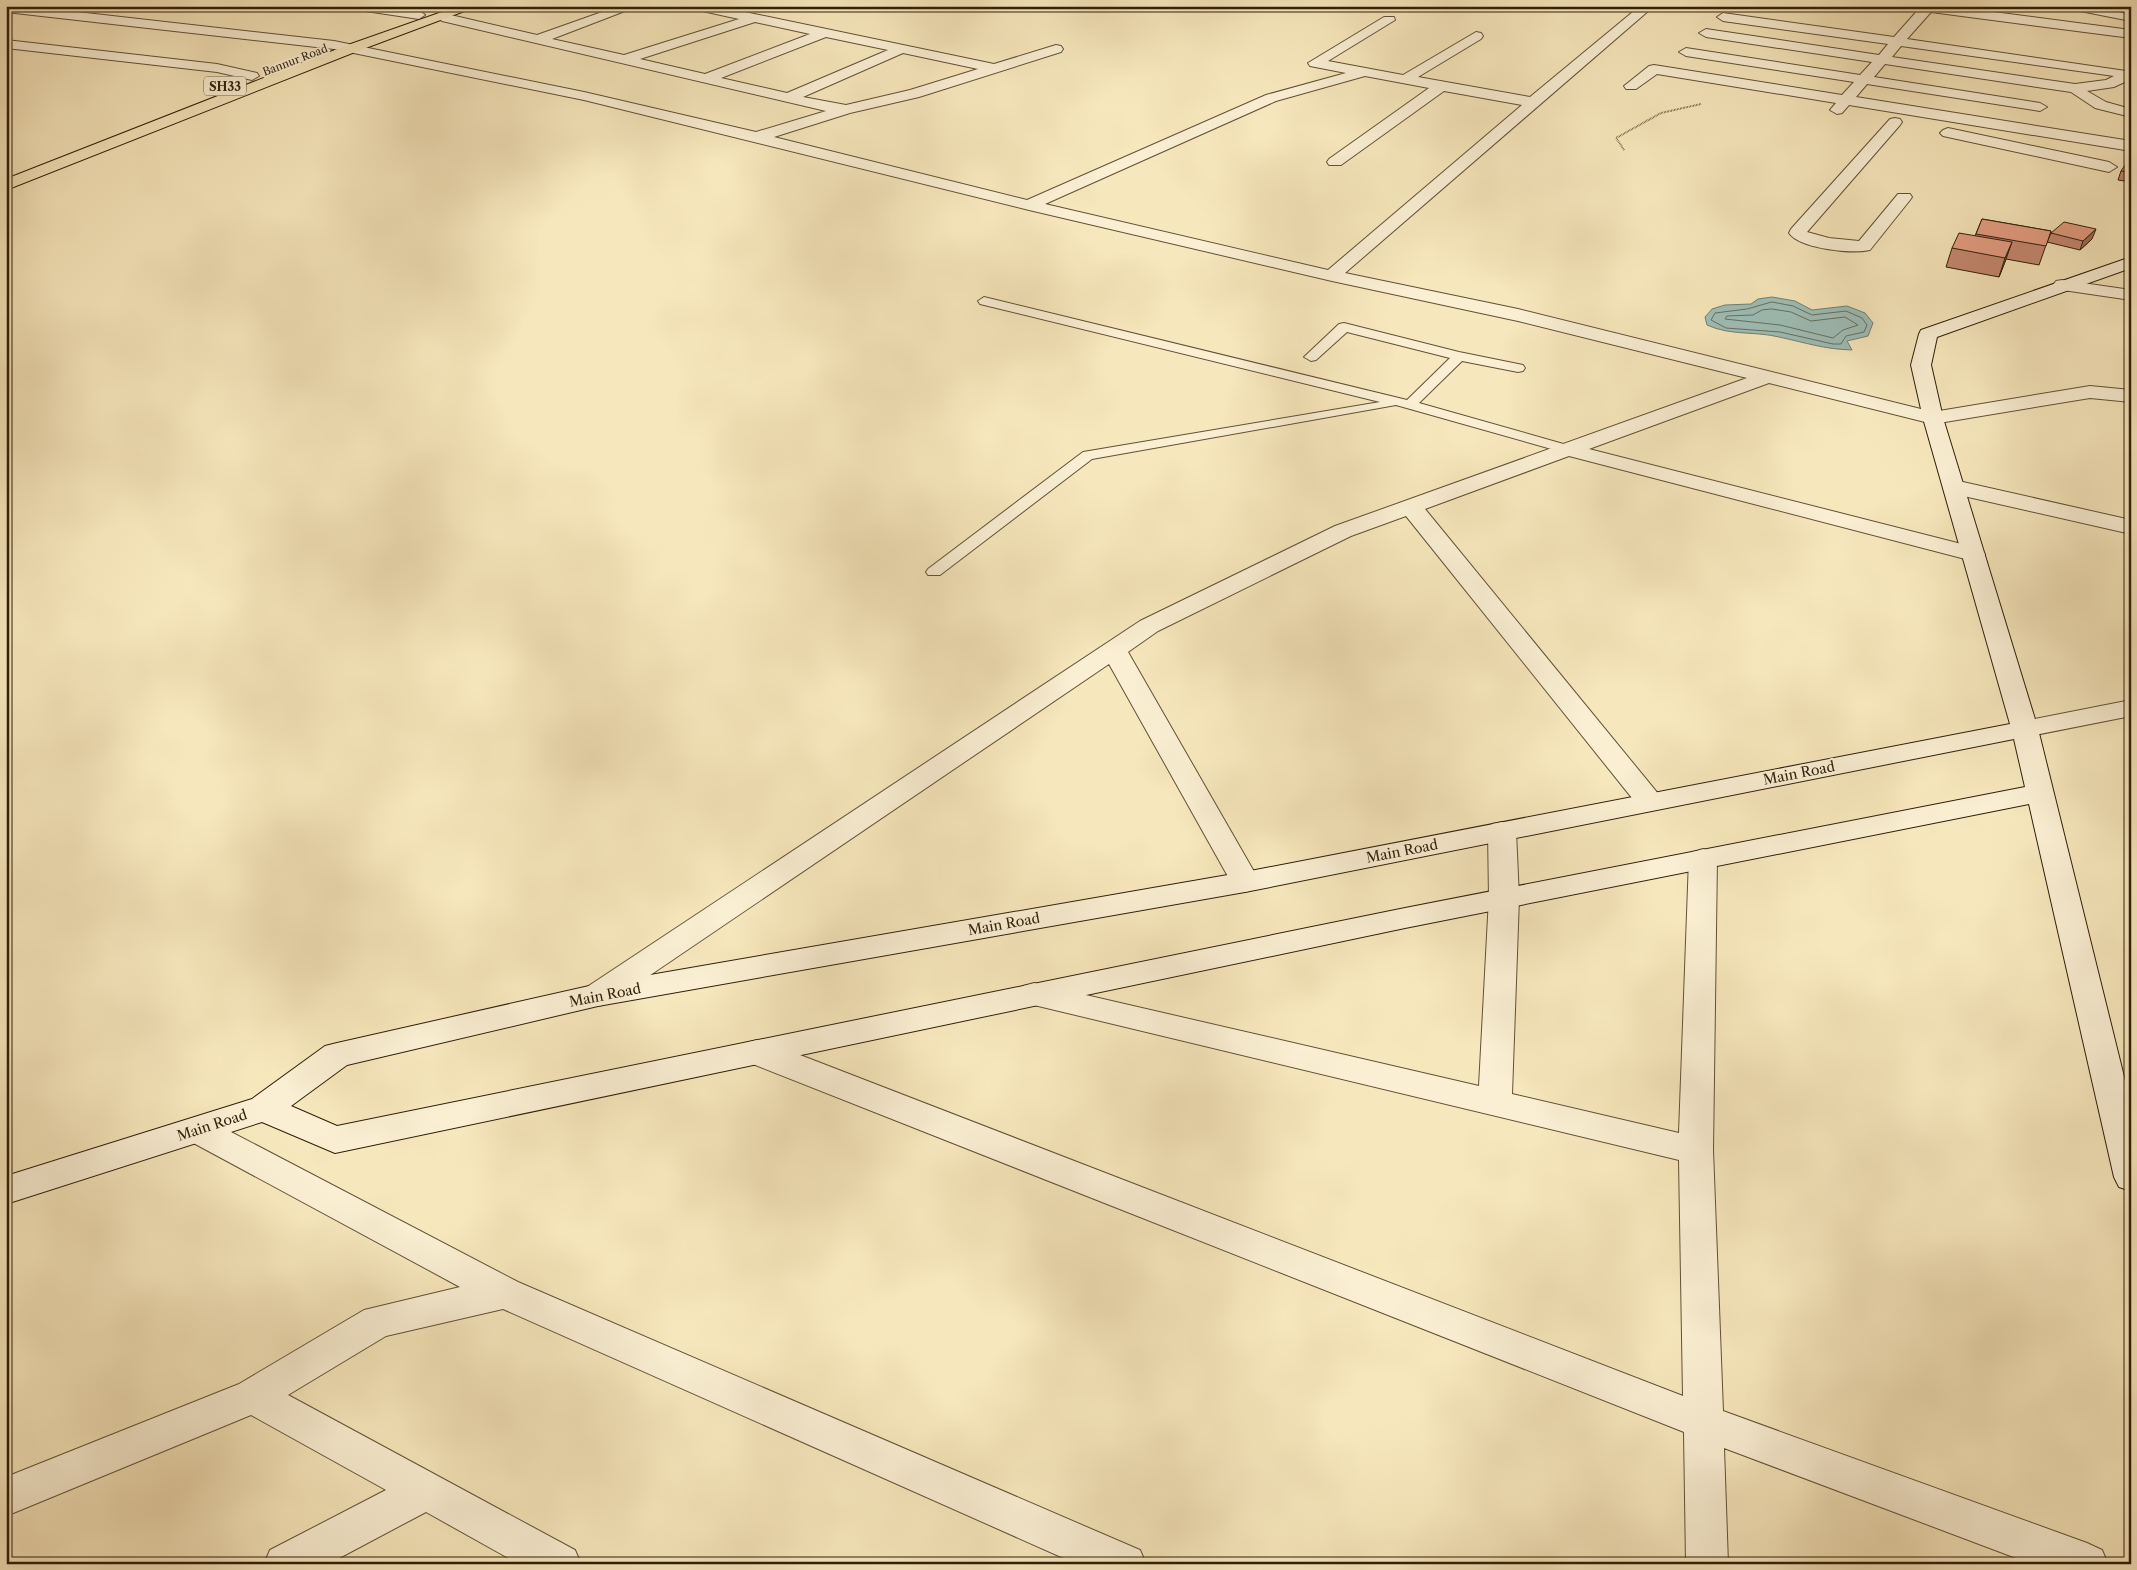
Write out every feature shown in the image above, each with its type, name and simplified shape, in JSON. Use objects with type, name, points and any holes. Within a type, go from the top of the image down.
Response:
[{"type":"main road","points":[[6,185],[443,12],[472,6]]},
{"type":"main road","name":"Bannur Road","points":[[6,172],[334,45],[419,15],[443,12]]},
{"type":"street","points":[[359,6],[419,15]]},
{"type":"street","points":[[539,39],[632,6]]},
{"type":"street","points":[[697,6],[992,68]]},
{"type":"street","points":[[1332,276],[1483,147],[1531,102],[1648,6]]},
{"type":"street","points":[[2075,6],[2131,19]]},
{"type":"street","points":[[1913,126],[1836,112],[1914,24],[1924,7],[2131,34]]},
{"type":"street","points":[[6,8],[334,45],[584,96],[757,137],[1029,206],[1332,276],[1518,315],[1933,418],[2090,392],[2131,396]]},
{"type":"street","points":[[443,12],[539,39],[832,108],[846,109]]},
{"type":"street","points":[[1723,16],[2131,74]]},
{"type":"street","points":[[626,59],[754,18]]},
{"type":"street","points":[[1389,20],[1315,63],[1531,102]]},
{"type":"street","points":[[1895,21],[1932,26]]},
{"type":"street","points":[[708,78],[824,33]]},
{"type":"street","points":[[1706,33],[2075,88],[2109,84],[2131,74]]},
{"type":"street","points":[[1406,79],[1476,36]]},
{"type":"street","points":[[6,44],[114,58],[217,68],[252,76]]},
{"type":"street","points":[[790,97],[902,49]]},
{"type":"street","points":[[757,137],[846,109],[914,94],[992,68],[1056,50]]},
{"type":"street","points":[[1686,52],[2040,107]]},
{"type":"street","points":[[1631,86],[1654,69],[2131,146]]},
{"type":"street","points":[[1029,206],[1271,98],[1365,72]]},
{"type":"street","points":[[1335,162],[1442,86]]},
{"type":"street","points":[[2075,88],[2086,100],[2127,113],[2108,142]]},
{"type":"street","points":[[1895,122],[1797,233],[1802,238],[1864,246],[1904,197]]},
{"type":"street","points":[[1931,130],[2109,167]]},
{"type":"street","points":[[2131,262],[1928,334],[1921,365],[1933,418],[2026,729],[2131,1177]]},
{"type":"street","points":[[2062,285],[2131,296]]},
{"type":"street","points":[[598,995],[1113,648],[1149,626],[1343,531],[1412,508],[1767,377]]},
{"type":"street","points":[[1569,450],[1973,554]]},
{"type":"street","points":[[1954,487],[2131,527]]},
{"type":"street","points":[[1412,508],[1650,802]]},
{"type":"street","points":[[1113,648],[1245,882]]},
{"type":"street","name":"Main Road","points":[[6,1190],[264,1108],[337,1055],[598,995],[1245,882],[2131,708]]},
{"type":"street","points":[[264,1108],[335,1140],[1504,898],[2040,793]]},
{"type":"street","points":[[1495,1103],[1504,898],[1502,832]]},
{"type":"street","points":[[1703,859],[1696,1150],[1707,1564]]},
{"type":"street","points":[[1034,994],[1696,1150]]},
{"type":"street","points":[[757,1052],[1704,1422],[2087,1564]]},
{"type":"street","points":[[198,1130],[505,1293],[1125,1564]]},
{"type":"street","points":[[6,1496],[253,1396],[377,1322],[505,1293]]},
{"type":"street","points":[[253,1396],[560,1564]]},
{"type":"street","points":[[285,1564],[426,1491]]},
{"type":"lane","points":[[984,301],[1404,404],[1569,450]]},
{"type":"lane","points":[[1311,357],[1344,327],[1459,356],[1518,368]]},
{"type":"lane","points":[[934,572],[1088,455],[1404,404],[1459,356]]},
{"type":"path","points":[[1624,150],[1616,138],[1661,113],[1709,102]]},
{"type":"water","points":[[1772,297],[1795,301],[1812,310],[1847,306],[1865,313],[1873,323],[1868,336],[1847,341],[1852,350],[1824,347],[1770,335],[1725,331],[1707,325],[1705,317],[1712,309],[1725,305],[1751,304],[1758,299]]},
{"type":"building","points":[[2125,165],[2131,166],[2131,172],[2121,171]]},
{"type":"building","points":[[1982,219],[2051,231],[2046,246],[1976,234]]},
{"type":"building","points":[[2064,222],[2096,229],[2083,241],[2051,233]]},
{"type":"building","points":[[1959,233],[2012,242],[2005,258],[1952,248]]}]
